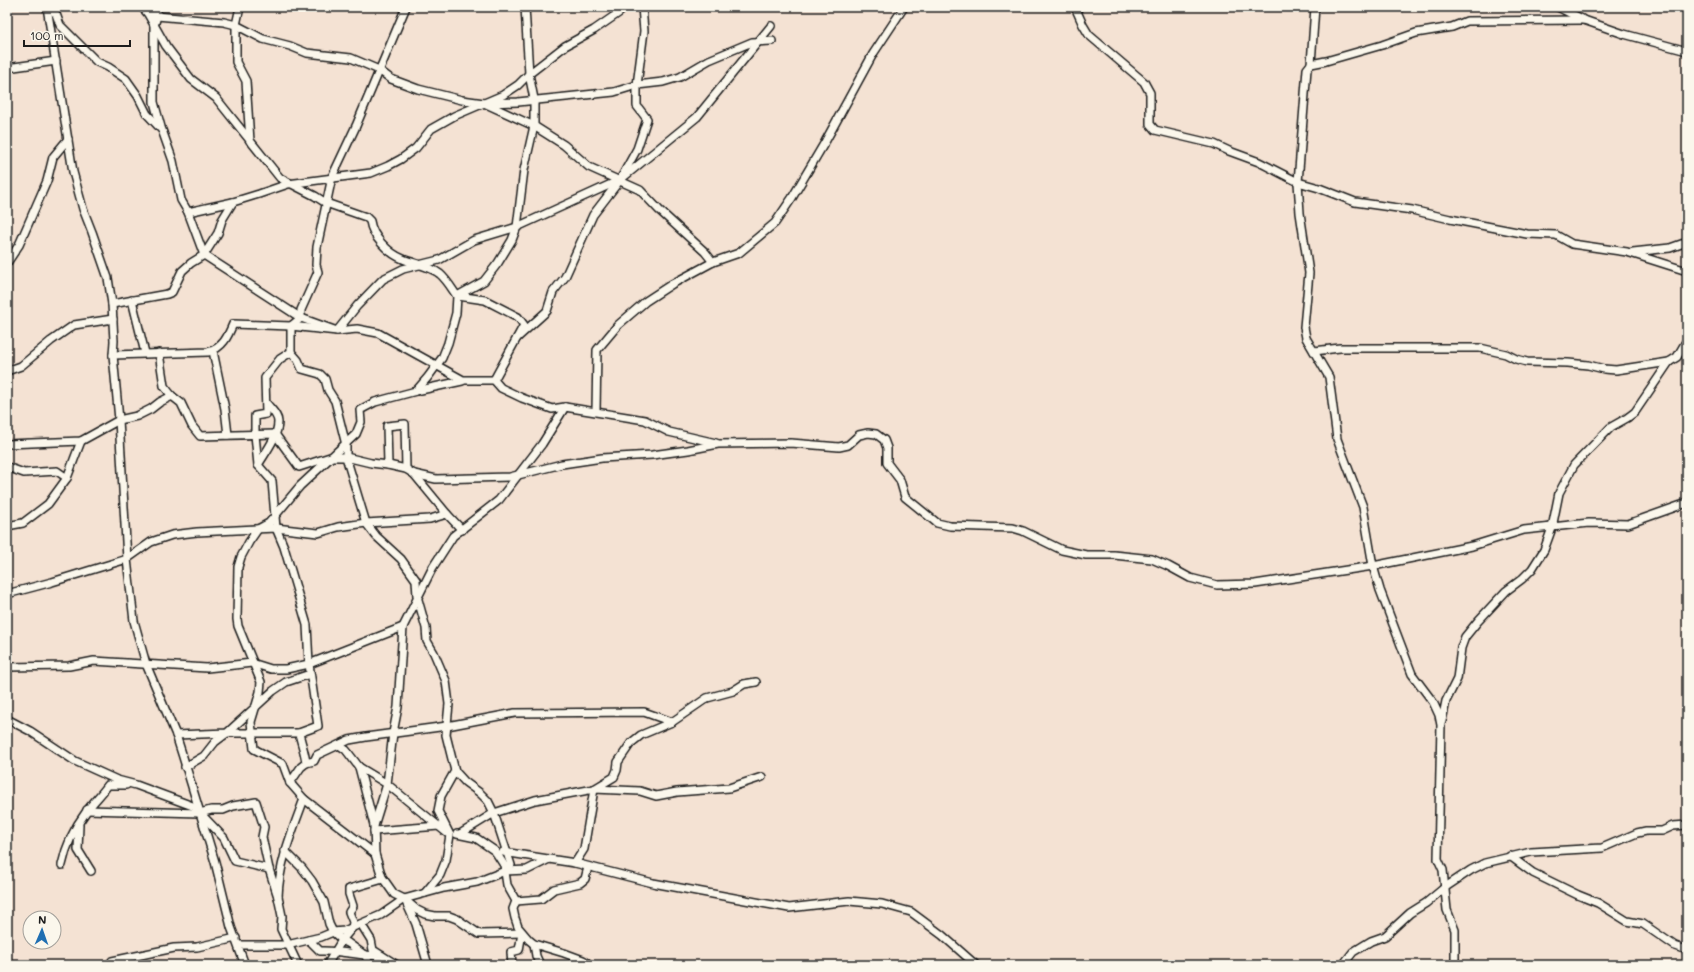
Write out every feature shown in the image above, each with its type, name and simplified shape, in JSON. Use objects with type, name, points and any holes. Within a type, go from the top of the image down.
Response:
[{"type":"street","points":[[48,7],[73,172],[82,209],[92,232],[108,278],[112,304],[114,341],[113,355],[119,420],[127,559],[134,621],[146,664],[176,735],[215,862],[231,927],[245,965]]},
{"type":"street","points":[[48,7],[56,14],[60,26],[96,62],[108,67],[126,79],[138,96],[147,114],[162,130]]},
{"type":"street","points":[[143,7],[157,16],[224,22],[236,25],[263,39],[290,46],[307,53],[350,58],[379,70],[391,79],[418,89],[484,103],[534,126],[564,145],[589,167],[640,190],[658,210],[705,252],[713,262]]},
{"type":"street","points":[[143,7],[166,46],[191,79],[216,98],[280,178],[326,203],[366,217],[370,221],[371,228],[375,235],[388,248],[402,258],[420,264],[440,274],[458,296],[485,300],[518,317],[524,325],[494,380]]},
{"type":"street","points":[[157,7],[157,16],[154,26],[154,102],[173,161],[181,200],[188,212],[204,255],[301,318],[337,331]]},
{"type":"street","points":[[240,7],[236,25],[236,62],[246,81],[250,141]]},
{"type":"street","points":[[301,318],[301,310],[318,272],[316,265],[317,247],[332,177],[356,126],[406,7]]},
{"type":"street","points":[[458,296],[484,281],[498,263],[512,240],[517,227],[524,170],[534,126],[534,100],[529,74],[525,7]]},
{"type":"street","points":[[188,212],[233,202],[290,183],[372,173],[388,166],[416,148],[431,129],[454,116],[503,95],[518,85],[529,74],[565,46],[594,30],[620,12],[624,7]]},
{"type":"street","points":[[517,338],[547,311],[553,292],[565,277],[593,215],[620,180],[637,149],[647,118],[637,106],[637,85],[644,32],[642,7]]},
{"type":"street","points":[[596,411],[597,350],[618,325],[646,301],[672,284],[713,262],[739,253],[775,223],[792,198],[825,142],[873,54],[904,7]]},
{"type":"street","points":[[1076,7],[1083,25],[1089,35],[1144,82],[1150,93],[1150,124],[1155,130],[1214,144],[1259,162],[1298,182],[1363,204],[1412,210],[1528,234],[1556,234],[1572,244],[1627,252],[1687,271]]},
{"type":"street","points":[[1315,7],[1311,64],[1307,69],[1298,182],[1300,212],[1309,273],[1304,327],[1306,338],[1329,377],[1337,439],[1363,507],[1373,566],[1380,590],[1412,674],[1433,702],[1439,715],[1441,725]]},
{"type":"street","points":[[1558,7],[1584,20],[1631,36],[1687,51]]},
{"type":"street","points":[[1311,64],[1382,45],[1416,33],[1452,27],[1467,21],[1584,20]]},
{"type":"street","points":[[337,331],[357,306],[383,279],[403,269],[439,260],[474,240],[517,227],[620,180],[697,117],[771,26]]},
{"type":"street","points":[[484,103],[534,100],[614,92],[637,85],[662,82],[680,77],[709,60],[752,42],[772,41]]},
{"type":"street","points":[[7,68],[56,61]]},
{"type":"street","points":[[7,263],[19,245],[47,181],[53,157],[68,139]]},
{"type":"street","points":[[112,304],[172,292],[182,271],[190,263],[204,255],[218,234],[222,220],[233,202]]},
{"type":"street","points":[[1627,252],[1670,248],[1687,242]]},
{"type":"street","points":[[416,391],[437,365],[448,343],[456,313],[458,296]]},
{"type":"street","points":[[132,300],[145,353]]},
{"type":"street","points":[[291,326],[301,318]]},
{"type":"street","points":[[7,371],[21,366],[51,341],[74,325],[113,319]]},
{"type":"street","points":[[113,355],[213,351],[226,341],[233,324],[291,326],[337,331],[357,329],[378,334],[463,380]]},
{"type":"street","points":[[291,326],[291,352],[298,360],[302,369],[320,374],[325,379],[328,390],[335,401],[346,445],[346,457],[366,523],[376,536],[401,558],[416,580],[417,596],[426,628],[427,641],[446,681],[449,704],[446,735],[455,771],[465,782],[488,801],[494,814],[511,865],[505,871]]},
{"type":"street","points":[[1314,351],[1340,348],[1480,348],[1506,354],[1527,362],[1568,363],[1616,370],[1669,362],[1677,357],[1687,340]]},
{"type":"street","points":[[213,351],[225,409],[228,435]]},
{"type":"street","points":[[176,735],[252,732],[300,733],[318,726],[310,674],[307,625],[284,547],[276,528],[272,481],[258,465],[255,435],[255,416],[266,414],[267,404],[265,378],[280,359],[291,352]]},
{"type":"street","points":[[159,353],[164,386],[172,396],[181,403],[192,426],[200,436],[275,434]]},
{"type":"street","points":[[1455,965],[1456,935],[1447,910],[1443,870],[1439,864],[1437,850],[1441,725],[1446,701],[1456,679],[1461,648],[1465,637],[1478,621],[1506,591],[1532,569],[1544,550],[1552,528],[1559,493],[1574,465],[1611,427],[1635,412],[1669,362]]},
{"type":"street","points":[[375,854],[304,799],[290,783],[283,764],[254,749],[251,722],[257,707],[261,682],[252,663],[248,648],[238,626],[237,619],[238,567],[241,557],[258,529],[269,523],[300,486],[330,457],[346,445],[356,434],[361,422],[360,410],[375,402],[463,380],[494,380],[501,388],[552,409],[565,407],[645,420],[669,432],[718,444]]},
{"type":"street","points":[[7,444],[81,441],[119,420],[137,416],[172,396]]},
{"type":"street","points":[[258,465],[275,434],[278,421],[274,412],[267,404]]},
{"type":"street","points":[[374,828],[388,784],[393,733],[398,707],[403,627],[417,596],[453,536],[499,500],[542,444],[565,407]]},
{"type":"street","points":[[388,465],[387,426],[405,424],[406,469]]},
{"type":"street","points":[[414,474],[436,479],[510,477],[602,458],[652,454],[718,444],[791,443],[839,447],[848,445],[859,435],[868,433],[876,434],[884,440],[887,448],[887,463],[900,480],[905,497],[937,522],[950,526],[1013,528],[1023,531],[1062,550],[1086,555],[1114,555],[1152,559],[1190,578],[1217,585],[1255,584],[1373,566],[1472,546],[1524,530],[1589,523],[1628,524],[1687,503]]},
{"type":"street","points":[[275,434],[299,467],[330,457],[346,457],[406,469],[414,474],[462,530]]},
{"type":"street","points":[[7,526],[23,523],[48,504],[67,478],[81,441]]},
{"type":"street","points":[[7,467],[24,473],[58,471],[67,478]]},
{"type":"street","points":[[7,594],[127,559],[150,542],[172,535],[197,532],[276,528],[318,533],[338,527],[366,523],[430,519],[447,514]]},
{"type":"street","points":[[7,667],[69,666],[94,661],[207,668],[252,663],[271,669],[293,668],[309,664],[403,627]]},
{"type":"street","points":[[185,767],[204,756],[215,742],[257,707],[273,691],[286,682],[310,674]]},
{"type":"street","points":[[575,863],[584,849],[594,789],[614,777],[618,762],[631,743],[641,735],[672,722],[707,698],[733,691],[744,684],[756,682]]},
{"type":"street","points":[[290,783],[301,767],[306,763],[314,761],[317,755],[354,739],[447,726],[515,713],[644,712],[672,722]]},
{"type":"street","points":[[7,719],[30,731],[75,761],[117,780],[136,785],[199,810],[224,838],[235,861],[269,869]]},
{"type":"street","points":[[300,733],[302,745],[306,753],[306,763]]},
{"type":"street","points":[[339,745],[346,750],[360,767],[388,784],[450,835],[460,834],[476,838],[495,851],[504,865],[507,885],[516,902]]},
{"type":"street","points":[[360,767],[374,828],[375,854],[383,880],[394,894],[404,899],[417,910],[425,914],[449,916],[457,919],[479,934],[522,933]]},
{"type":"street","points":[[423,895],[440,875],[446,860],[450,835],[438,811],[441,796],[455,771]]},
{"type":"street","points":[[460,834],[494,814],[535,800],[594,789],[640,791],[656,796],[677,792],[729,788],[762,777]]},
{"type":"street","points":[[62,865],[66,848],[80,821],[87,810],[108,785],[136,785]]},
{"type":"street","points":[[278,897],[279,874],[284,861],[284,852],[304,799]]},
{"type":"street","points":[[87,810],[223,810],[232,806],[256,802],[264,827],[262,837],[282,916],[281,929],[298,965]]},
{"type":"street","points":[[80,821],[78,850],[91,871]]},
{"type":"street","points":[[1343,965],[1353,952],[1371,941],[1385,936],[1410,913],[1426,903],[1444,888],[1471,870],[1485,863],[1531,852],[1602,848],[1637,833],[1662,830],[1673,826],[1687,825]]},
{"type":"street","points":[[374,828],[439,826]]},
{"type":"street","points":[[495,851],[575,863],[653,883],[789,908],[849,901],[882,904],[911,912],[942,935],[976,965]]},
{"type":"street","points":[[284,852],[302,868],[312,881],[324,902],[329,924],[333,932],[366,956],[369,965]]},
{"type":"street","points":[[1510,856],[1533,873],[1598,903],[1627,921],[1643,924],[1675,946],[1687,950]]},
{"type":"street","points":[[112,961],[174,948],[237,942],[288,945],[321,937],[333,932],[344,932],[381,915],[404,899],[444,888],[477,882],[505,871],[527,870],[549,859]]},
{"type":"street","points":[[516,902],[541,899],[554,889],[580,883],[585,879],[588,867]]},
{"type":"street","points":[[327,965],[342,940],[352,928],[353,922],[349,912],[353,906],[349,889],[383,880]]},
{"type":"street","points":[[404,899],[416,924],[426,964]]},
{"type":"street","points":[[516,902],[513,908],[518,927],[534,944],[564,953],[583,960],[591,965]]},
{"type":"street","points":[[361,924],[371,940],[373,950],[397,965]]},
{"type":"street","points":[[512,965],[510,952],[519,950],[522,933]]},
{"type":"street","points":[[309,940],[320,951],[336,950],[366,956],[382,956]]},
{"type":"street","points":[[534,944],[536,956],[540,965]]}]
